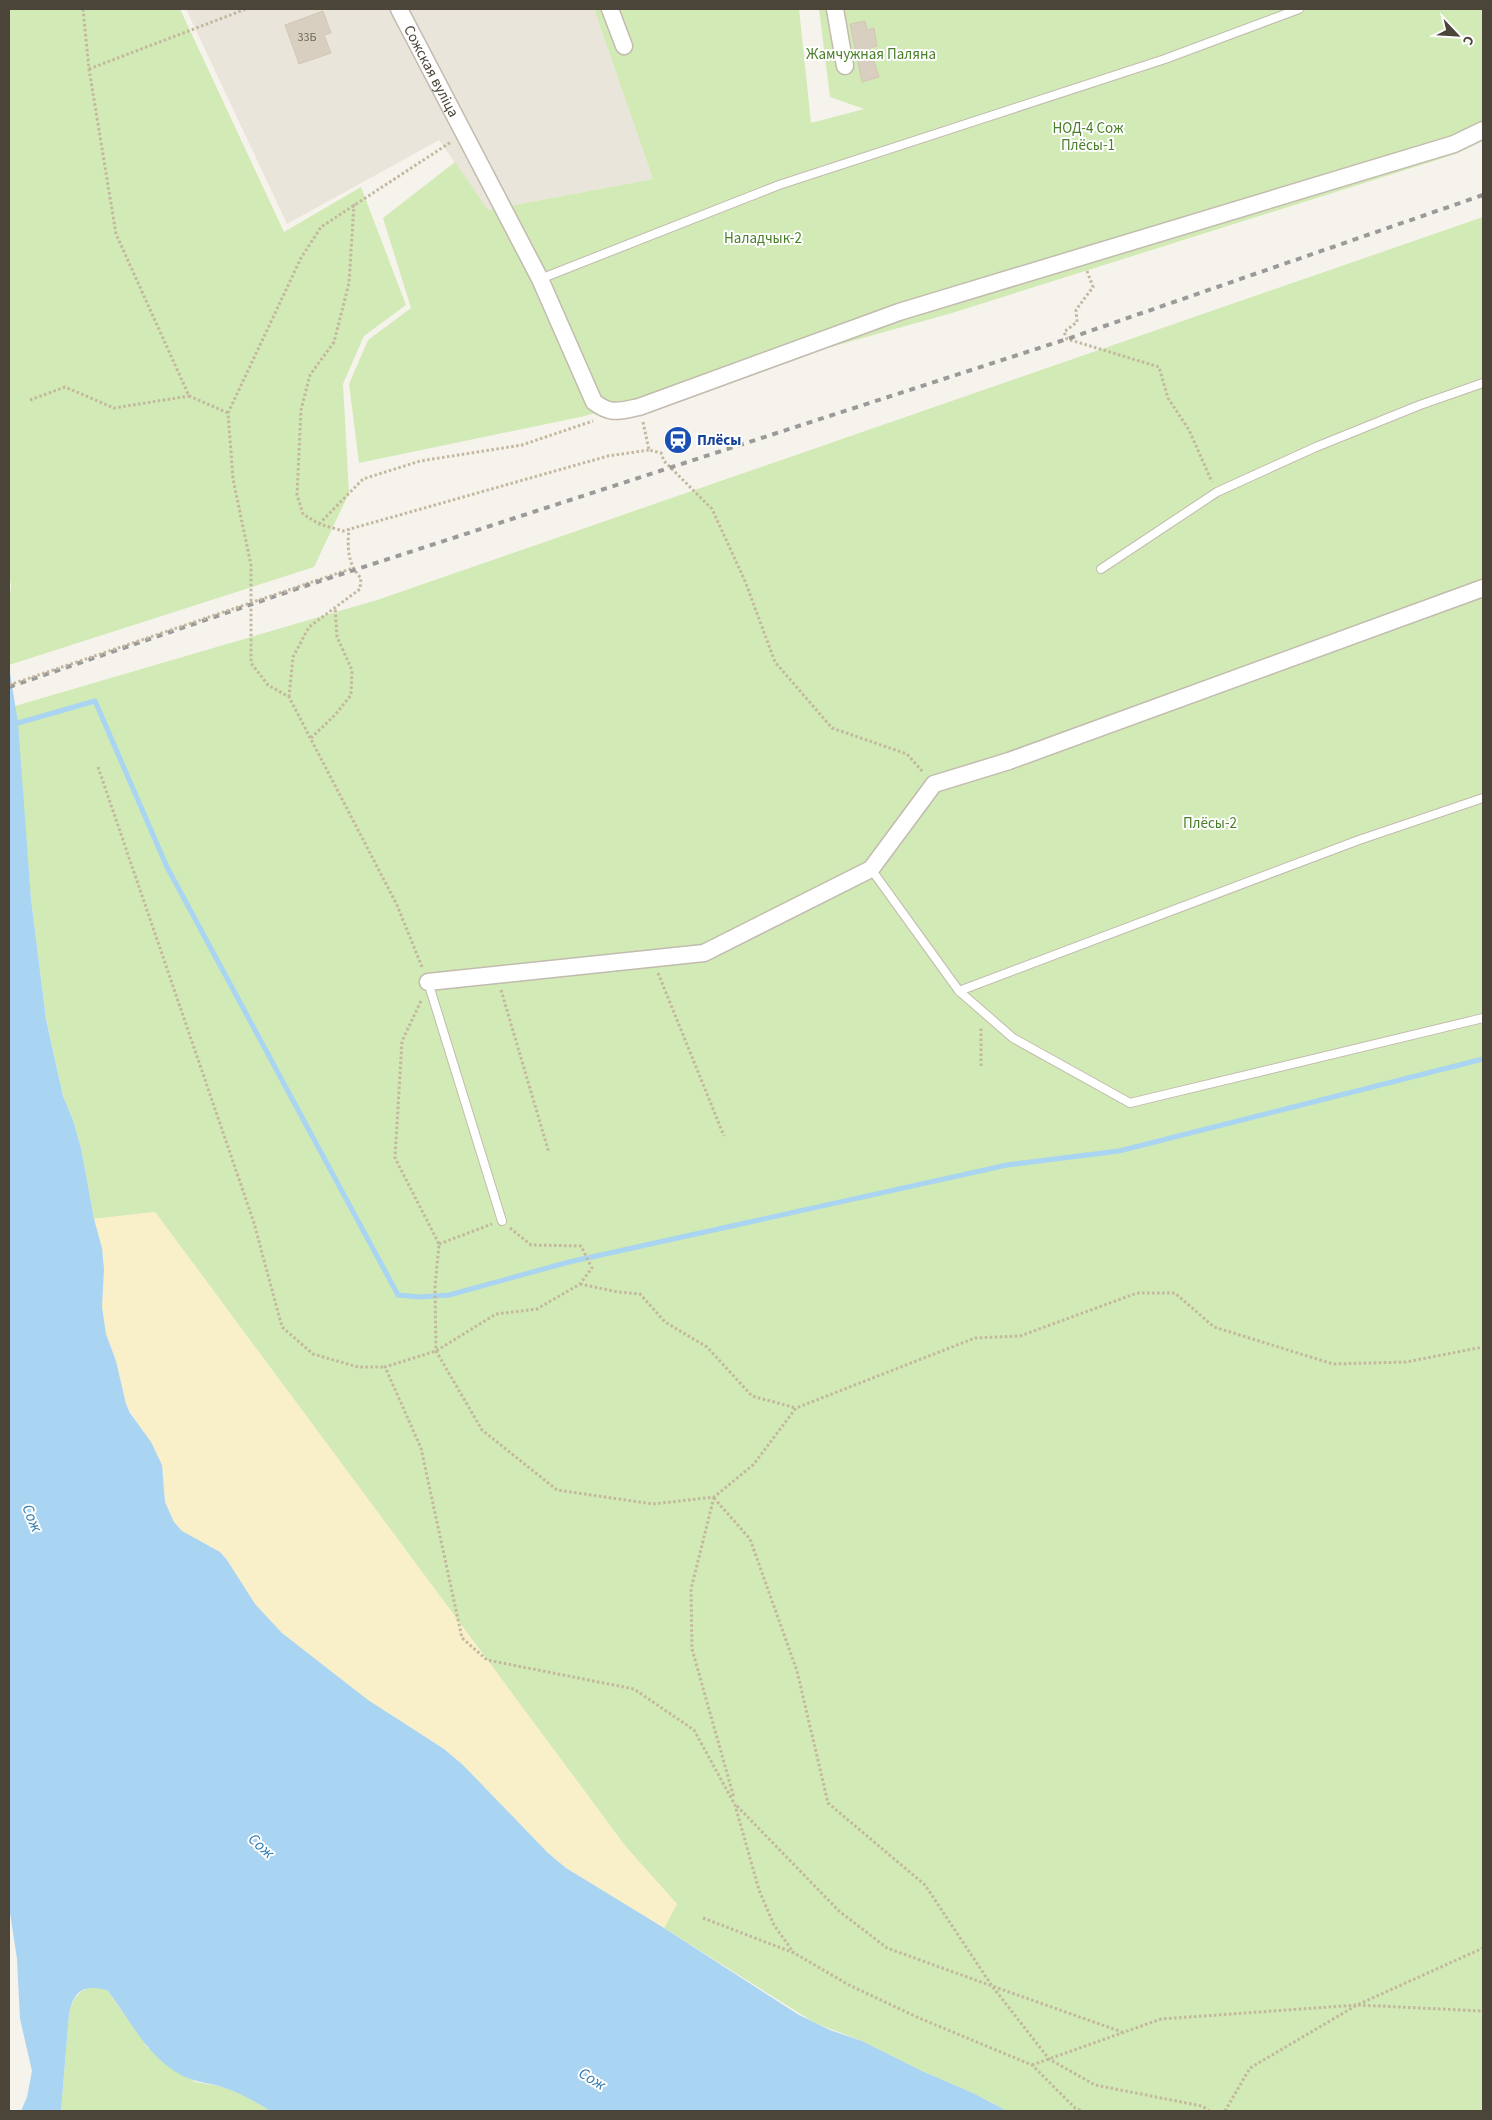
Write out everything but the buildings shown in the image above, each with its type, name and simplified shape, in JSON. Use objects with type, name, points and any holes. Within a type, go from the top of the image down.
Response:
[{"type":"street","name":"Сожская вуліца","points":[[399,9],[540,279],[594,402],[604,410]]},
{"type":"street","points":[[610,9],[624,46]]},
{"type":"street","points":[[835,9],[845,66]]},
{"type":"street","points":[[604,410],[617,412],[639,407],[899,312],[1454,144],[1483,130]]},
{"type":"street","points":[[428,982],[704,953],[871,869],[934,784],[1009,761],[1483,588]]},
{"type":"lane","points":[[540,279],[779,185],[1165,59],[1299,9]]},
{"type":"lane","points":[[1101,569],[1217,492],[1316,447],[1420,405],[1483,383]]},
{"type":"lane","points":[[959,990],[1359,840],[1483,798]]},
{"type":"lane","points":[[871,869],[959,990],[1013,1038],[1130,1103],[1483,1018]]},
{"type":"lane","points":[[428,982],[502,1221]]},
{"type":"path","points":[[83,9],[89,68],[116,234],[189,396]]},
{"type":"path","points":[[89,68],[246,9]]},
{"type":"path","points":[[464,133],[321,227],[301,258],[228,413],[233,479],[251,565],[251,663],[268,685],[289,697],[397,905],[428,982],[418,1009],[402,1041],[395,1158],[439,1244],[435,1287],[436,1351],[482,1430],[557,1490],[653,1504],[714,1497],[753,1465],[796,1408],[975,1338],[1020,1336],[1137,1294],[1175,1293],[1214,1326],[1333,1364],[1406,1362],[1483,1347]]},
{"type":"path","points":[[354,204],[349,282],[346,296],[334,342],[310,375],[301,410],[297,494],[303,514],[318,524],[343,531],[349,530],[608,456],[650,450],[661,453],[664,461],[712,509],[745,581],[775,662],[832,728],[906,754],[934,784]]},
{"type":"path","points":[[1082,256],[1093,287],[1076,310],[1077,322],[1064,332],[1067,339],[1158,367],[1168,398],[1189,430],[1217,492]]},
{"type":"path","points":[[30,400],[65,387],[114,408],[189,396],[228,413]]},
{"type":"path","points":[[639,407],[650,450]]},
{"type":"path","points":[[318,524],[363,479],[420,461],[522,446],[591,423],[604,410]]},
{"type":"path","points":[[289,697],[294,657],[309,627],[360,589],[361,578],[353,570],[347,548],[349,530]]},
{"type":"path","points":[[9,685],[353,568]]},
{"type":"path","points":[[311,738],[335,716],[351,695],[352,670],[337,637],[335,606]]},
{"type":"path","points":[[98,767],[254,1223],[282,1327],[313,1354],[358,1367],[385,1367],[436,1351],[496,1314],[537,1309],[580,1284],[592,1268],[581,1246],[531,1245],[502,1221],[439,1244]]},
{"type":"path","points":[[652,959],[724,1136]]},
{"type":"path","points":[[497,975],[548,1153]]},
{"type":"path","points":[[981,1066],[982,1010]]},
{"type":"path","points":[[580,1284],[618,1292],[640,1294],[665,1322],[707,1347],[752,1396],[796,1408]]},
{"type":"path","points":[[385,1367],[421,1448],[462,1638],[487,1660],[634,1689],[694,1730],[736,1805],[839,1911],[887,1948],[1122,2032]]},
{"type":"path","points":[[714,1497],[691,1589],[692,1649],[759,1890],[774,1924],[794,1953]]},
{"type":"path","points":[[714,1497],[750,1539],[797,1671],[828,1803],[925,1885],[992,1986],[1049,2059],[1095,2084],[1202,2106],[1209,2111]]},
{"type":"path","points":[[703,1918],[794,1953],[849,1985],[919,2018],[1032,2065],[1075,2108],[1082,2111]]},
{"type":"path","points":[[1225,2111],[1250,2068],[1357,2005],[1483,1948]]},
{"type":"path","points":[[1032,2065],[1161,2019],[1357,2005],[1483,2011]]},
{"type":"shaded area","points":[[186,9],[594,9],[653,179],[488,210],[439,140],[287,224]]},
{"type":"green space","points":[[9,9],[180,9],[284,232],[361,187],[406,305],[364,336],[343,384],[349,493],[314,567],[9,665],[9,603],[11,586],[9,574]]},
{"type":"green space","points":[[594,9],[799,9],[811,123],[864,109],[830,97],[819,9],[1483,9],[1483,141],[1456,154],[952,313],[585,416],[359,463],[349,384],[368,340],[411,308],[383,218],[455,162],[488,210],[653,179]]},
{"type":"green space","name":"Плёсы-2","points":[[1483,217],[1483,2111],[1007,2111],[862,2041],[815,2023],[664,1928],[677,1904],[626,1847],[155,1212],[94,1219],[81,1148],[73,1120],[63,1096],[46,1018],[31,899],[15,706],[377,600]]},
{"type":"green space","points":[[97,1987],[107,1990],[147,2047],[195,2082],[219,2086],[243,2094],[271,2111],[61,2111],[69,2014],[75,1999],[81,1992]]},
{"type":"sand","points":[[155,1212],[626,1847],[677,1904],[664,1928],[566,1868],[548,1853],[463,1765],[444,1749],[368,1700],[282,1633],[255,1604],[220,1552],[182,1531],[174,1522],[165,1502],[162,1465],[126,1404],[116,1361],[106,1334],[102,1307],[104,1259],[94,1219]]},
{"type":"water","name":"Сож","points":[[9,666],[18,723],[31,899],[46,1019],[63,1096],[73,1120],[81,1148],[94,1219],[102,1248],[104,1269],[102,1307],[106,1334],[116,1361],[126,1404],[130,1413],[151,1442],[162,1465],[165,1502],[174,1522],[182,1531],[220,1552],[255,1604],[282,1633],[368,1700],[444,1749],[463,1765],[548,1853],[566,1868],[664,1928],[799,2015],[830,2030],[862,2041],[1007,2111],[271,2111],[233,2091],[191,2079],[176,2072],[146,2045],[107,1990],[92,1988],[81,1991],[71,2006],[61,2111],[21,2111],[27,2097],[32,2071],[20,2019],[17,1959],[9,1906]]},
{"type":"waterway","points":[[18,723],[95,701],[167,867],[398,1295],[420,1297],[449,1295],[569,1262],[1007,1165],[1119,1151],[1483,1059]]},
{"type":"railway","points":[[9,687],[308,585],[1067,339],[1483,195]]},
{"type":"place","name":"Плёсы","points":[[678,440]]},
{"type":"park label","name":"Жамчужная Паляна","points":[[871,54]]},
{"type":"park label","name":"НОД-4 Сож Плёсы-1","points":[[1088,136]]},
{"type":"park label","name":"Наладчык-2","points":[[763,238]]}]
